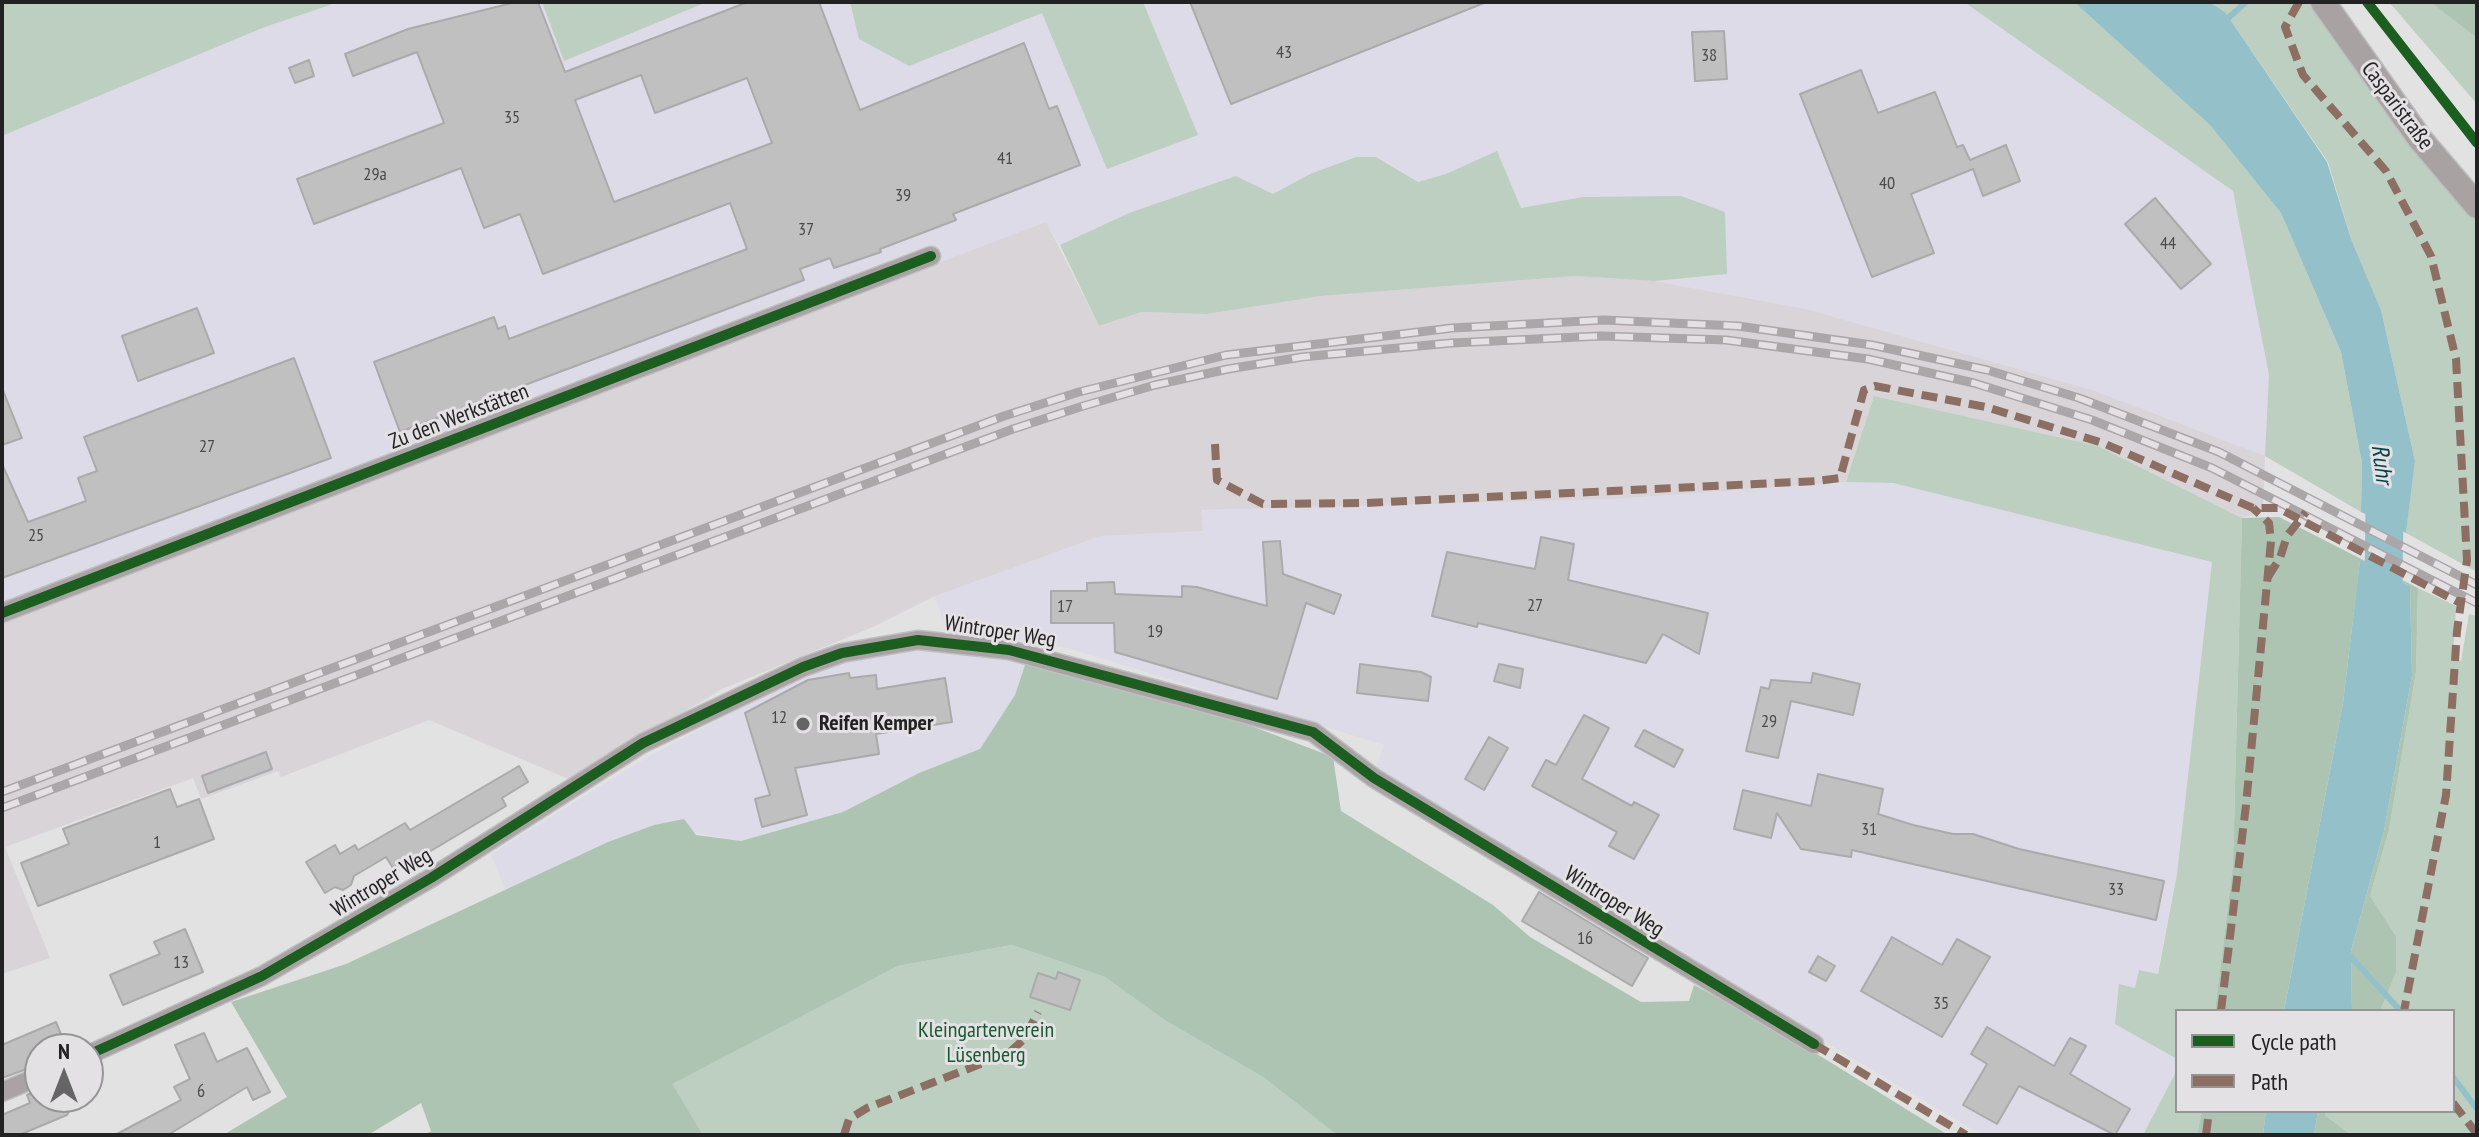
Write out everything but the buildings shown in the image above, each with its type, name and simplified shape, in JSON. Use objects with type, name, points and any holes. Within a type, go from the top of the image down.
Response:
[{"type":"main road","name":"Casparistraße","points":[[2323,2],[2420,139],[2477,206]]},
{"type":"street","name":"Zu den Werkstätten","points":[[2,613],[931,256]]},
{"type":"street","name":"Wintroper Weg","points":[[104,1048],[262,976],[431,878],[643,743],[816,662],[884,643],[918,640],[995,646],[1313,732],[1374,778],[1814,1044]]},
{"type":"street","points":[[2,1092],[24,1083]]},
{"type":"shaded area","points":[[339,2],[1964,2],[2233,191],[2270,375],[2265,456],[2095,391],[1806,309],[1654,281],[1727,273],[1583,197],[1521,208],[1496,152],[1446,174],[1418,182],[1376,157],[1356,157],[1310,174],[1273,194],[1236,176],[1129,213],[1060,245],[1046,223],[2,622],[2,136],[265,27]]},
{"type":"shaded area","points":[[1046,222],[1099,326],[1142,312],[1207,314],[1321,296],[1575,276],[1654,281],[1806,309],[2095,391],[2265,456],[2263,511],[2242,518],[2098,446],[1874,396],[1846,482],[1613,499],[1201,510],[1203,531],[1100,536],[935,596],[873,627],[722,689],[571,780],[429,720],[281,777],[278,771],[201,799],[193,778],[5,847],[50,958],[2,974],[2,622]]},
{"type":"shaded area","points":[[1846,482],[1893,483],[2212,561],[2177,874],[2157,974],[2139,970],[2136,988],[2115,1023],[2175,1058],[2175,1074],[2143,1135],[1982,1135],[1689,961],[1657,932],[1383,779],[1376,767],[1384,745],[1071,649],[977,630],[946,629],[935,596],[1100,536],[1202,531],[1200,510],[1613,499]]},
{"type":"shaded area","points":[[928,649],[1026,662],[1015,695],[980,749],[919,773],[843,812],[741,841],[654,825],[608,842],[506,892],[491,854],[646,758],[820,667],[877,654]]},
{"type":"green space","points":[[2,2],[339,2],[265,27],[2,136]]},
{"type":"green space","points":[[542,2],[707,2],[564,61]]},
{"type":"green space","points":[[850,2],[1143,2],[1198,135],[1107,169],[1042,13],[909,66],[859,39]]},
{"type":"green space","points":[[1964,2],[2074,2],[2210,125],[2281,213],[2341,352],[2362,463],[2361,512],[2265,456],[2269,375],[2233,191]]},
{"type":"green space","points":[[2209,2],[2310,2],[2477,210],[2477,572],[2406,533],[2415,461],[2381,310],[2351,239],[2328,162],[2225,12]]},
{"type":"green space","points":[[2389,2],[2430,2],[2477,38],[2477,104]]},
{"type":"green space","points":[[2430,2],[2477,2],[2477,38]]},
{"type":"green space","points":[[1497,151],[1521,208],[1583,197],[1681,196],[1725,212],[1727,274],[1654,281],[1575,276],[1321,296],[1207,314],[1142,312],[1099,326],[1060,245],[1129,213],[1236,176],[1273,194],[1310,174],[1356,157],[1376,157],[1418,182],[1446,174]]},
{"type":"green space","points":[[1874,396],[2098,446],[2242,518],[2233,865],[2215,1009],[2175,1009],[2175,1058],[2115,1024],[2119,984],[2135,988],[2139,970],[2158,974],[2177,874],[2212,562],[1893,483],[1846,482]]},
{"type":"green space","points":[[2279,517],[2418,588],[2416,672],[2389,830],[2370,896],[2396,936],[2396,973],[2381,1009],[2352,1009],[2351,951],[2384,831],[2412,675],[2410,586],[2360,561],[2343,703],[2284,1009],[2215,1009],[2233,865],[2242,518]]},
{"type":"green space","points":[[2418,588],[2456,606],[2453,657],[2461,661],[2469,614],[2477,616],[2477,1135],[2351,1135],[2326,1113],[2455,1113],[2455,1009],[2381,1009],[2396,973],[2396,936],[2370,896],[2389,830],[2416,672]]},
{"type":"green space","points":[[1026,662],[1201,707],[1333,757],[1341,811],[1493,905],[1530,937],[1641,1002],[1689,1001],[1694,985],[1770,1025],[1948,1135],[1337,1135],[1263,1077],[1166,1021],[1105,977],[1012,945],[898,966],[672,1084],[703,1135],[424,1135],[431,1131],[421,1103],[368,1135],[223,1135],[287,1097],[231,1002],[346,964],[608,842],[654,825],[684,819],[696,835],[741,841],[843,812],[919,773],[980,749],[1015,695]]},
{"type":"green space","name":"Kleingartenverein Lüsenberg","points":[[1012,945],[1105,977],[1166,1021],[1263,1077],[1337,1135],[703,1135],[671,1084],[898,966]]},
{"type":"green space","points":[[2175,1074],[2175,1113],[2202,1113],[2197,1135],[2143,1135]]},
{"type":"green space","points":[[2202,1113],[2266,1113],[2263,1135],[2197,1135]]},
{"type":"green space","points":[[2318,1113],[2326,1113],[2351,1135],[2314,1135]]},
{"type":"water","points":[[2074,2],[2209,2],[2225,12],[2327,162],[2351,239],[2381,310],[2415,461],[2406,533],[2361,512],[2362,463],[2341,352],[2281,213],[2210,125]]},
{"type":"water","points":[[2360,560],[2410,586],[2412,675],[2384,831],[2351,951],[2352,1009],[2284,1009],[2343,703]]},
{"type":"water","points":[[2266,1113],[2318,1113],[2314,1135],[2263,1135]]},
{"type":"waterway","points":[[2225,21],[2246,2]]},
{"type":"waterway","name":"Ruhr","points":[[2383,625],[2385,470]]},
{"type":"waterway","points":[[2349,955],[2398,1008]]},
{"type":"waterway","points":[[2455,1080],[2477,1109]]},
{"type":"railway","points":[[2,792],[1004,416],[1079,392],[1226,355],[1452,328],[1604,320],[1738,326],[1872,345],[1987,370],[2079,398],[2219,452],[2477,585]]},
{"type":"railway","points":[[2,808],[1013,429],[1080,407],[1155,385],[1228,369],[1302,357],[1451,343],[1600,336],[1726,340],[1868,359],[1974,383],[2092,420],[2212,468],[2477,603]]},
{"type":"marked path","points":[[2299,2],[2285,27],[2303,75],[2386,171],[2431,256],[2456,359],[2467,560],[2457,631],[2446,795],[2404,1009]]},
{"type":"marked path","points":[[1215,444],[1217,480],[1263,504],[1365,503],[1817,481],[1840,478],[1864,390],[1875,386],[1986,407],[2103,443],[2253,508],[2278,508],[2462,604]]},
{"type":"marked path","points":[[2221,1009],[2246,805],[2271,541],[2269,523],[2253,508]]},
{"type":"marked path","points":[[2268,577],[2280,558],[2287,536],[2306,512]]},
{"type":"marked path","points":[[844,1135],[849,1119],[867,1108],[1009,1053],[1024,1039],[1038,1012]]},
{"type":"marked path","points":[[1814,1044],[1966,1135]]},
{"type":"marked path","points":[[2455,1106],[2477,1134]]},
{"type":"marked path","points":[[2206,1135],[2209,1113]]},
{"type":"cycle path","points":[[2367,2],[2477,143]]},
{"type":"cycle path","points":[[2,613],[931,256]]},
{"type":"cycle path","points":[[104,1048],[262,976],[431,878],[643,743],[803,667],[842,653],[918,640],[1009,650],[1313,732],[1374,778],[1814,1044]]},
{"type":"place","name":"Reifen Kemper","points":[[803,724]]}]
